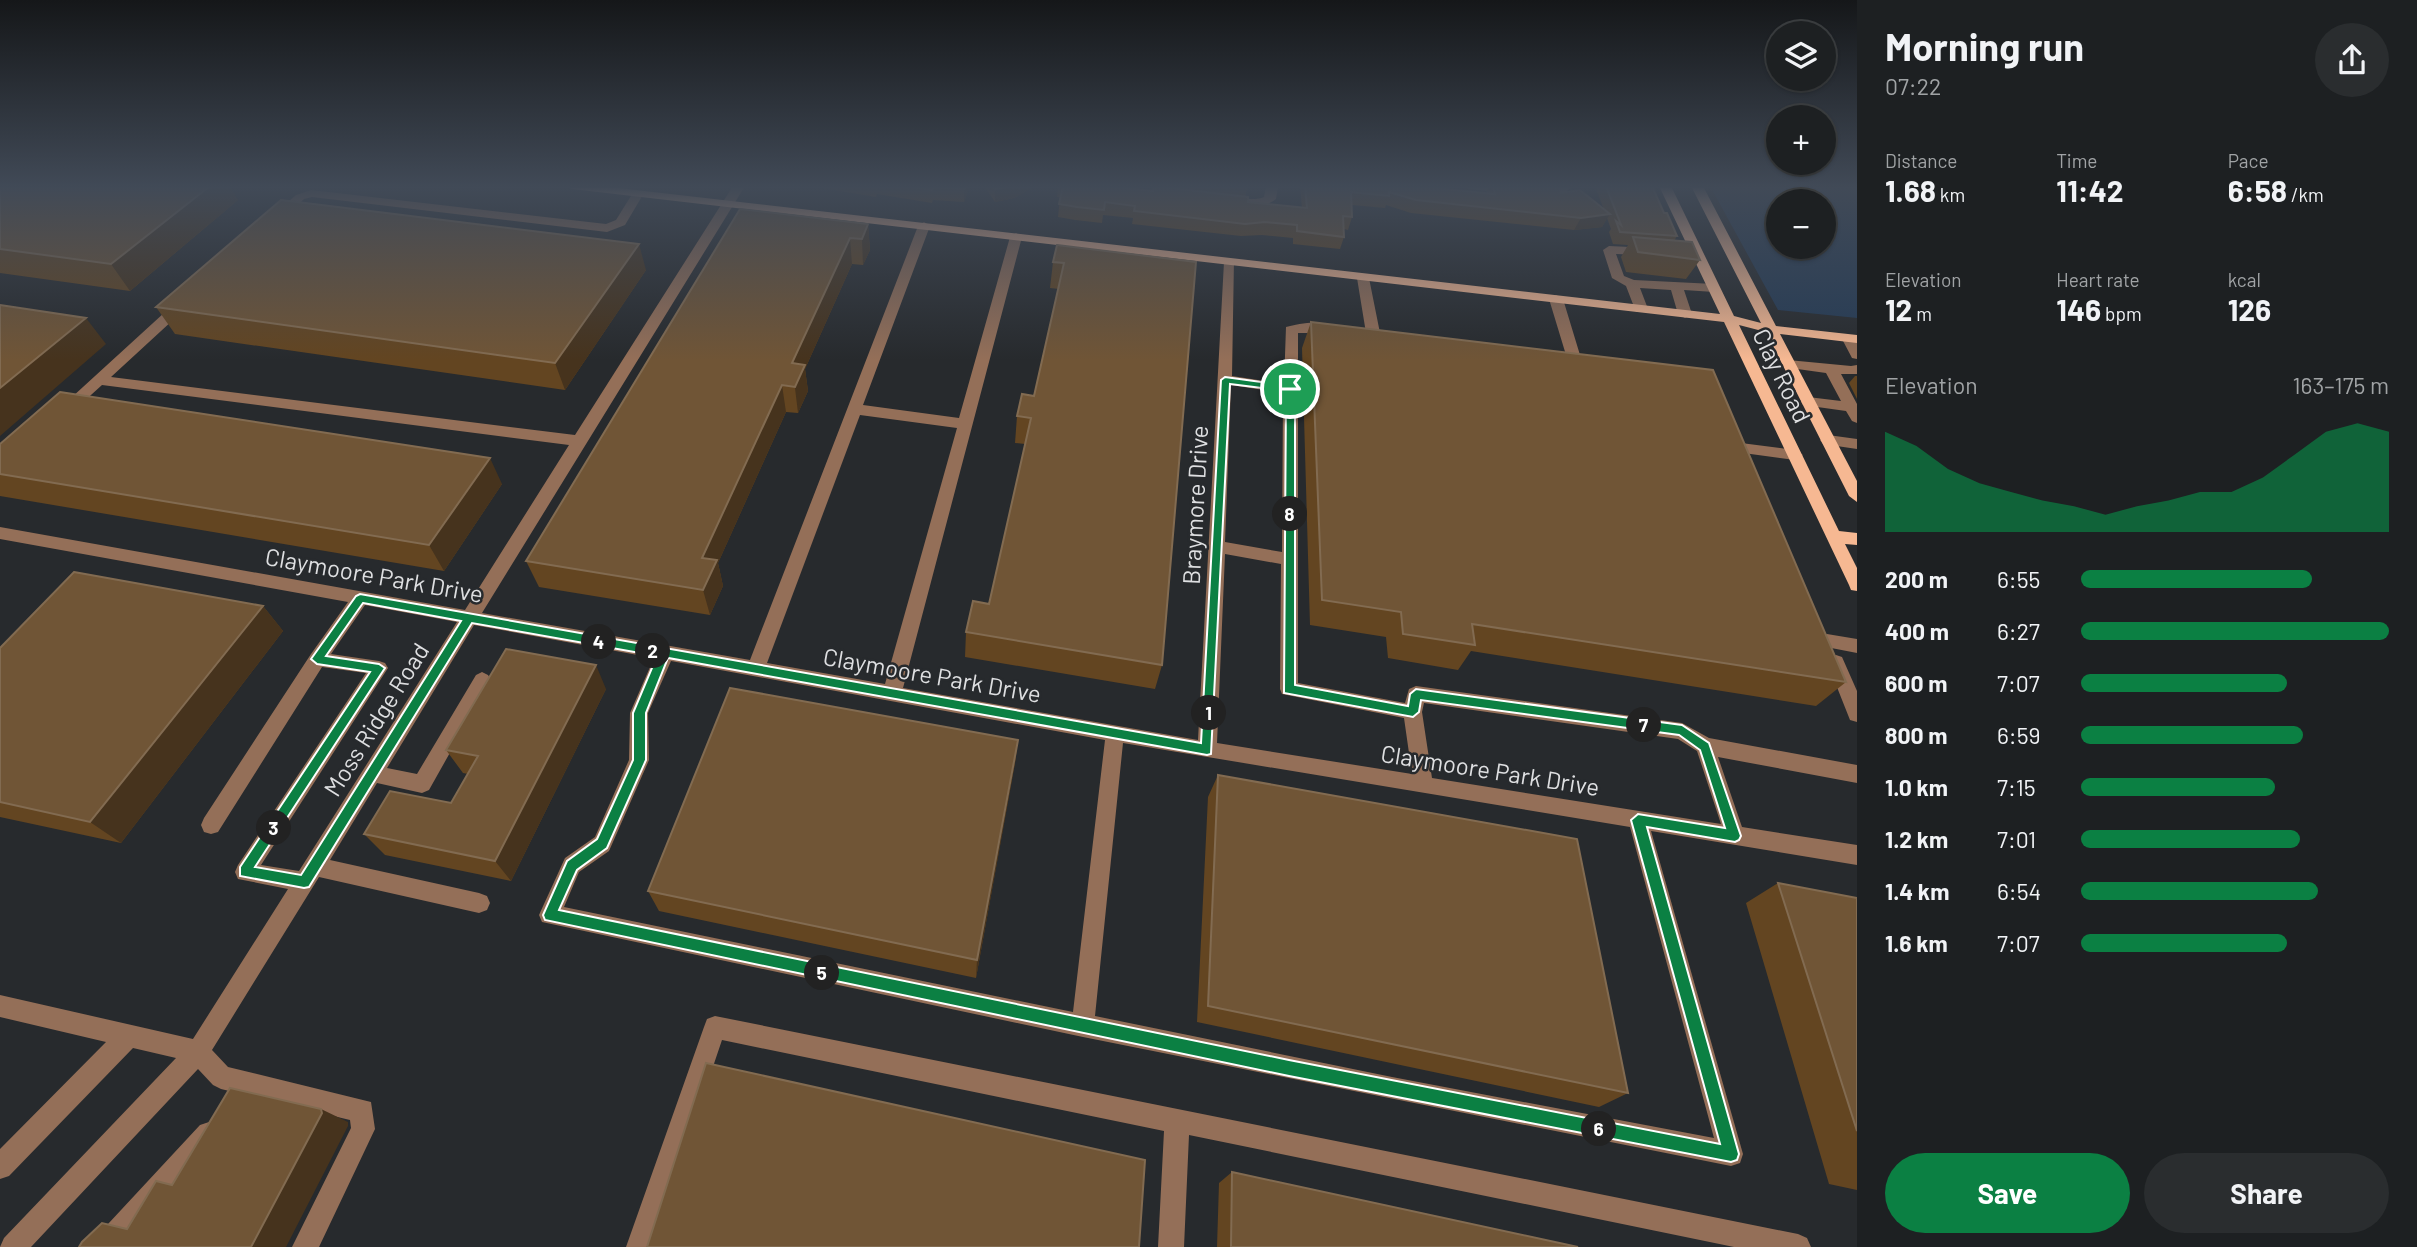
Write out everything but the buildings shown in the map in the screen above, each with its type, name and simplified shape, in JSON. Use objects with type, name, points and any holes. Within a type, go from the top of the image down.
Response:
[{"type":"main road","points":[[1078,244],[1729,319],[1770,330],[1853,339]]},
{"type":"main road","name":"Clay Road","points":[[1693,244],[1857,585]]},
{"type":"main road","name":"Clay Road","points":[[1727,244],[1828,440],[1850,471],[1857,496]]},
{"type":"main road","points":[[1834,537],[1857,539]]},
{"type":"street","name":"Moss Ridge Road","points":[[13,1247],[198,1052],[703,244]]},
{"type":"street","points":[[756,669],[917,244]]},
{"type":"street","points":[[892,694],[1014,244]]},
{"type":"street","points":[[1661,253],[1609,250],[1618,278],[1633,284],[1714,289]]},
{"type":"street","points":[[1699,256],[1684,255],[1700,288]]},
{"type":"street","name":"Braymore Drive","points":[[1207,750],[1230,262]]},
{"type":"street","points":[[1363,278],[1380,334],[1304,327],[1291,330],[1289,689],[1413,712]]},
{"type":"street","points":[[1633,284],[1641,309]]},
{"type":"street","points":[[1676,286],[1685,314]]},
{"type":"street","points":[[50,425],[189,298]]},
{"type":"street","points":[[1556,299],[1573,355]]},
{"type":"street","points":[[1853,339],[1857,355]]},
{"type":"street","points":[[1788,363],[1853,371],[1857,369]]},
{"type":"street","points":[[1831,369],[1854,412]]},
{"type":"street","points":[[99,380],[580,441]]},
{"type":"street","points":[[1225,380],[1290,389]]},
{"type":"street","points":[[1808,402],[1854,412]]},
{"type":"street","points":[[854,409],[965,424]]},
{"type":"street","points":[[1828,440],[1857,444]]},
{"type":"street","points":[[1751,472],[1738,443],[1795,455]]},
{"type":"street","name":"Claymoore Park Drive","points":[[4,539],[469,618],[1207,750],[1857,855]]},
{"type":"street","points":[[1217,547],[1289,559]]},
{"type":"street","points":[[211,825],[317,659],[360,599]]},
{"type":"street","points":[[1857,646],[1824,635],[1857,714]]},
{"type":"street","points":[[665,653],[639,713],[639,760],[602,844],[572,865],[550,915],[1083,1026],[1731,1154],[1638,820]]},
{"type":"street","points":[[317,659],[379,668],[245,872],[309,874],[479,903]]},
{"type":"street","points":[[372,773],[422,784],[482,680]]},
{"type":"street","points":[[1423,785],[1413,712],[1416,694],[1682,730],[1705,746],[1857,774]]},
{"type":"street","points":[[1083,1026],[1115,733]]},
{"type":"street","points":[[1705,746],[1735,836]]},
{"type":"street","points":[[0,1006],[198,1052],[222,1077],[362,1111],[363,1129],[305,1247]]},
{"type":"street","points":[[639,1247],[715,1027],[1798,1247]]},
{"type":"street","points":[[0,1167],[129,1036]]},
{"type":"street","points":[[104,1247],[254,1085]]},
{"type":"street","points":[[1171,1247],[1177,1121]]},
{"type":"shaded area","points":[[1742,244],[1766,244],[1766,259],[1836,259],[1836,244],[1857,244],[1857,318],[1778,310]]},
{"type":"route","points":[[1290,389],[1225,380],[1207,750],[665,653],[469,618],[304,882],[245,872],[379,668],[317,659],[360,599],[665,653],[639,713],[639,760],[602,844],[572,865],[550,915],[1392,1089],[1731,1154],[1638,820],[1735,836],[1705,746],[1682,730],[1416,694],[1413,712],[1289,689],[1290,389]]}]
